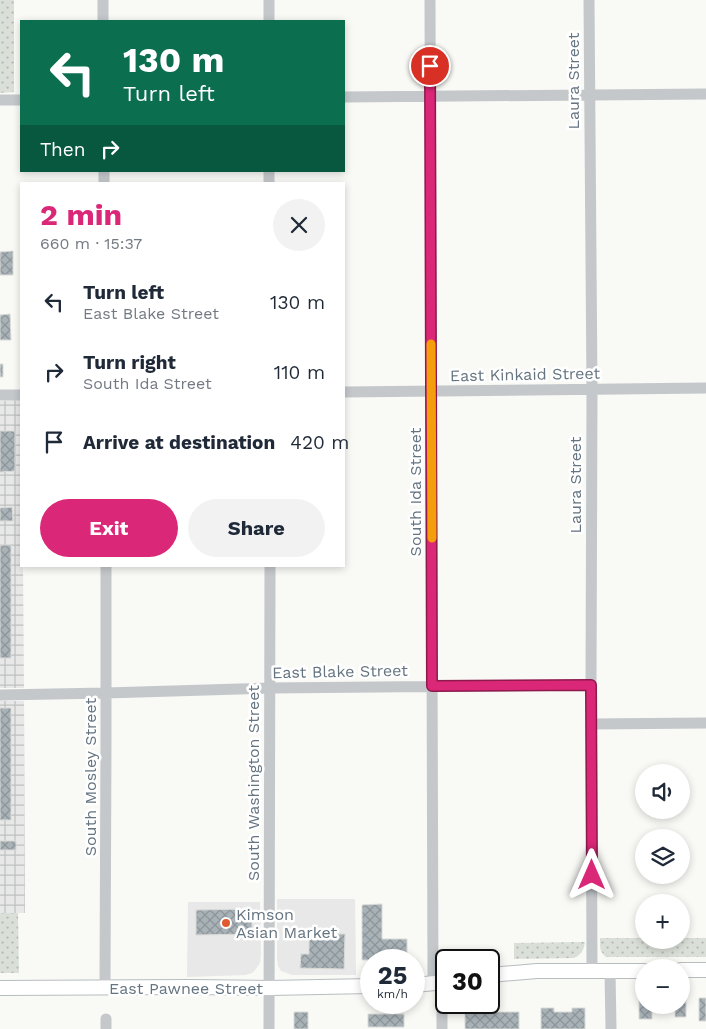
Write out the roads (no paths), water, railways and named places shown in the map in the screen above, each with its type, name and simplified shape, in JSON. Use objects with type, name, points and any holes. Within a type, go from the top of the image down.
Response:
[{"type":"main road","points":[[690,970],[706,970]]},
{"type":"main road","points":[[500,974],[537,971],[635,971]]},
{"type":"main road","name":"East Pawnee Street","points":[[0,988],[360,986]]},
{"type":"street","points":[[103,0],[103,20]]},
{"type":"street","points":[[269,0],[269,20]]},
{"type":"street","name":"South Ida Street","points":[[430,0],[432,686],[439,949]]},
{"type":"street","name":"Laura Street","points":[[589,0],[592,390],[592,971]]},
{"type":"street","points":[[345,97],[706,94]]},
{"type":"street","points":[[0,100],[20,100]]},
{"type":"street","name":"East Kinkaid Street","points":[[345,392],[706,388]]},
{"type":"street","points":[[0,395],[20,395]]},
{"type":"street","name":"South Mosley Street","points":[[105,987],[106,567]]},
{"type":"street","name":"South Washington Street","points":[[268,1029],[270,988],[270,567]]},
{"type":"street","name":"East Blake Street","points":[[0,694],[270,688],[591,685]]},
{"type":"street","points":[[591,724],[706,723]]},
{"type":"street","points":[[610,971],[611,1029]]},
{"type":"street","name":"South Ida Street","points":[[441,1014],[442,1029]]},
{"type":"place","name":"Kimson Asian Market","points":[[226,923]]}]
